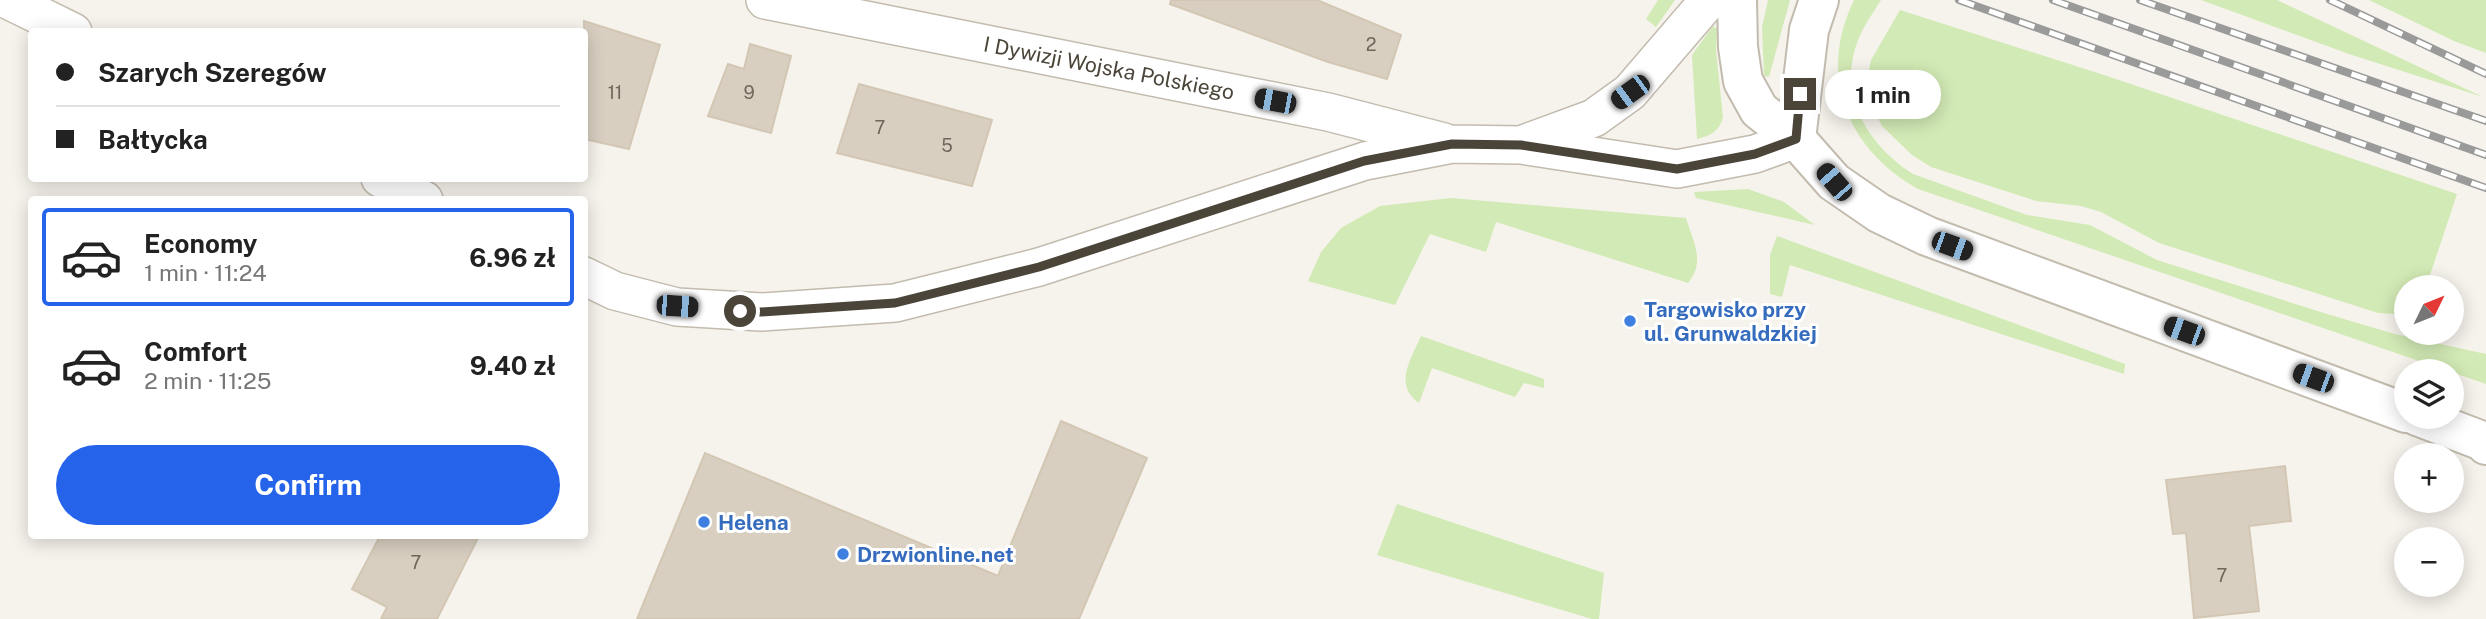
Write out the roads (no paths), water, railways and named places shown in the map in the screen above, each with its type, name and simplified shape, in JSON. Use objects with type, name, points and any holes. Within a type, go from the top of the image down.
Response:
[{"type":"street","points":[[8,0],[65,28]]},
{"type":"street","name":"I Dywizji Wojska Polskiego","points":[[765,0],[1328,112],[1452,144]]},
{"type":"street","points":[[1521,145],[1594,118],[1630,92],[1709,0]]},
{"type":"street","points":[[1737,0],[1738,47],[1744,81],[1759,110],[1796,139],[1834,182],[1879,213],[1927,236],[2394,408]]},
{"type":"street","points":[[1796,139],[1809,30],[1819,0]]},
{"type":"street","points":[[588,278],[615,291],[677,306],[761,312],[895,303],[1039,267],[1364,161],[1452,144],[1521,145],[1677,169],[1755,154],[1796,139]]},
{"type":"street","points":[[388,182],[416,196]]},
{"type":"street","points":[[2450,429],[2486,443]]},
{"type":"railway","points":[[1959,0],[2486,188]]},
{"type":"railway","points":[[2053,0],[2486,155]]},
{"type":"railway","points":[[2140,0],[2486,121]]},
{"type":"railway","points":[[2330,0],[2486,74]]},
{"type":"place","name":"Targowisko przy ul. Grunwaldzkiej","points":[[1630,321]]},
{"type":"place","name":"Helena","points":[[704,522]]},
{"type":"place","name":"Drzwionline.net","points":[[843,554]]}]
